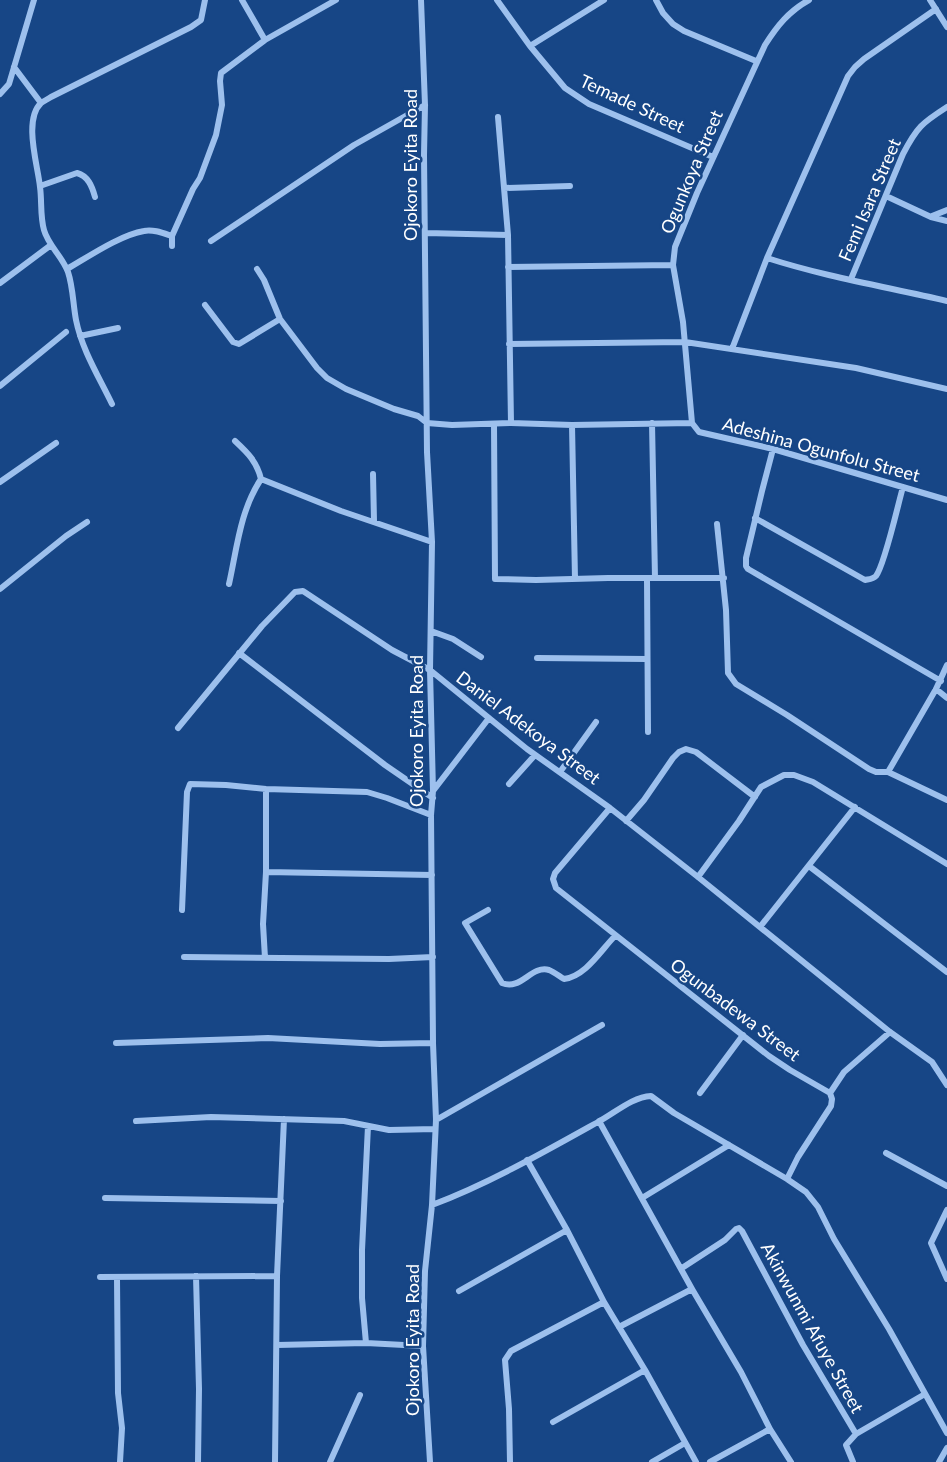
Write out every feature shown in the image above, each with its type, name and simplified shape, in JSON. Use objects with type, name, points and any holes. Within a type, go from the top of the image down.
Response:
[{"type":"street","points":[[0,94],[9,84],[34,0]]},
{"type":"street","points":[[112,404],[80,336],[67,269],[44,232],[33,120],[41,103],[191,27],[201,20],[205,0]]},
{"type":"street","points":[[242,0],[265,40]]},
{"type":"street","points":[[172,246],[172,236],[209,157],[219,126],[220,76],[265,40],[336,0]]},
{"type":"street","name":"Ojokoro Eyita Road","points":[[421,0],[425,105],[427,452],[432,542],[429,670],[436,1120],[432,1205],[425,1271],[424,1346],[429,1462]]},
{"type":"street","name":"Temade Street","points":[[497,0],[565,88],[589,104],[713,157]]},
{"type":"street","points":[[530,46],[604,0]]},
{"type":"street","points":[[656,0],[663,13],[684,32],[756,61]]},
{"type":"street","name":"Ogunkoya Street","points":[[692,423],[685,342],[673,265],[675,247],[756,61],[774,30],[788,15],[809,0]]},
{"type":"street","points":[[930,0],[947,27]]},
{"type":"street","points":[[732,349],[767,258],[848,76],[864,59],[936,9]]},
{"type":"street","points":[[14,67],[41,103]]},
{"type":"street","points":[[211,241],[354,145],[425,105]]},
{"type":"street","name":"Femi Isara Street","points":[[851,279],[913,136],[927,120],[947,107]]},
{"type":"street","points":[[498,117],[508,234],[511,423]]},
{"type":"street","points":[[40,186],[80,173],[90,182],[95,197]]},
{"type":"street","points":[[504,188],[570,186]]},
{"type":"street","points":[[886,196],[947,222]]},
{"type":"street","points":[[930,217],[947,210]]},
{"type":"street","points":[[67,269],[117,240],[144,230],[172,236]]},
{"type":"street","points":[[426,233],[508,234]]},
{"type":"street","points":[[0,283],[51,245]]},
{"type":"street","points":[[767,258],[811,272],[947,301]]},
{"type":"street","points":[[508,267],[673,265]]},
{"type":"street","points":[[257,270],[280,319],[317,368],[327,377],[345,389],[418,416],[428,423],[692,423]]},
{"type":"street","points":[[205,305],[233,342],[239,344],[280,319]]},
{"type":"street","points":[[80,336],[118,328]]},
{"type":"street","points":[[0,386],[66,332]]},
{"type":"street","points":[[509,344],[685,342],[856,369],[947,390]]},
{"type":"street","points":[[652,423],[655,578]]},
{"type":"street","name":"Adeshina Ogunfolu Street","points":[[692,423],[699,432],[773,449],[947,500]]},
{"type":"street","points":[[494,424],[495,579],[724,578]]},
{"type":"street","points":[[572,425],[575,579]]},
{"type":"street","points":[[229,584],[241,521],[252,493],[261,479],[253,458],[235,441]]},
{"type":"street","points":[[0,482],[56,443]]},
{"type":"street","points":[[773,449],[755,518],[747,558],[748,569],[941,681]]},
{"type":"street","points":[[373,474],[374,521]]},
{"type":"street","points":[[261,479],[432,542]]},
{"type":"street","points":[[755,518],[865,580],[870,579],[876,576],[883,560],[903,487]]},
{"type":"street","points":[[0,589],[87,522]]},
{"type":"street","points":[[717,524],[724,578],[728,673],[736,684],[869,769],[888,772],[947,800]]},
{"type":"street","points":[[647,578],[648,732]]},
{"type":"street","name":"Daniel Adekoya Street","points":[[239,653],[295,592],[303,591],[391,650],[429,670],[535,755],[610,808],[890,1032],[932,1062],[947,1085]]},
{"type":"street","points":[[431,631],[453,639],[481,657]]},
{"type":"street","points":[[178,729],[239,653],[385,765],[433,795],[489,718]]},
{"type":"street","points":[[537,658],[647,659]]},
{"type":"street","points":[[888,772],[941,681],[947,665]]},
{"type":"street","points":[[936,689],[947,698]]},
{"type":"street","points":[[560,772],[596,722]]},
{"type":"street","points":[[626,821],[673,758],[686,749],[696,752],[755,796]]},
{"type":"street","points":[[509,784],[535,755]]},
{"type":"street","points":[[698,877],[761,787],[784,775],[794,775],[813,782],[947,864]]},
{"type":"street","points":[[182,910],[190,784],[367,792],[431,815]]},
{"type":"street","points":[[265,958],[263,924],[266,789]]},
{"type":"street","points":[[761,927],[855,807]]},
{"type":"street","name":"Ogunbadewa Street","points":[[610,808],[555,873],[553,879],[556,888],[769,1056],[830,1093]]},
{"type":"street","points":[[809,866],[947,972]]},
{"type":"street","points":[[265,872],[432,874]]},
{"type":"street","points":[[488,910],[465,923],[502,984],[507,986],[514,986],[543,970],[549,970],[564,979],[577,974],[589,965],[615,936]]},
{"type":"street","points":[[184,957],[433,957]]},
{"type":"street","points":[[436,1120],[602,1025]]},
{"type":"street","points":[[788,1178],[798,1157],[831,1106],[830,1093],[844,1072],[890,1032]]},
{"type":"street","points":[[701,1093],[743,1035]]},
{"type":"street","points":[[116,1043],[268,1038],[380,1044],[433,1043]]},
{"type":"street","points":[[432,1205],[484,1183],[641,1096],[651,1096],[674,1113],[788,1178],[806,1192],[818,1207],[947,1433]]},
{"type":"street","points":[[136,1121],[211,1117],[344,1121],[389,1130],[435,1129]]},
{"type":"street","points":[[275,1462],[277,1276],[284,1119]]},
{"type":"street","points":[[599,1121],[741,1372],[770,1429],[791,1462]]},
{"type":"street","points":[[366,1343],[362,1250],[368,1126]]},
{"type":"street","points":[[642,1198],[729,1145]]},
{"type":"street","points":[[886,1153],[947,1186]]},
{"type":"street","points":[[527,1160],[568,1230],[604,1302],[696,1462]]},
{"type":"street","points":[[105,1198],[281,1200]]},
{"type":"street","points":[[947,1210],[931,1243],[947,1279]]},
{"type":"street","name":"Akinwunmi Afuye Street","points":[[681,1268],[739,1228],[803,1345],[856,1434],[925,1394]]},
{"type":"street","points":[[459,1291],[568,1230]]},
{"type":"street","points":[[196,1276],[198,1462]]},
{"type":"street","points":[[100,1277],[277,1276]]},
{"type":"street","points":[[117,1278],[120,1462]]},
{"type":"street","points":[[619,1327],[692,1289]]},
{"type":"street","points":[[510,1462],[505,1360],[508,1354],[604,1302]]},
{"type":"street","points":[[277,1345],[366,1343],[424,1346]]},
{"type":"street","points":[[553,1422],[645,1370]]},
{"type":"street","points":[[330,1462],[360,1395]]},
{"type":"street","points":[[710,1462],[770,1429]]},
{"type":"street","points":[[853,1462],[846,1445],[856,1434]]},
{"type":"street","points":[[653,1462],[685,1443]]},
{"type":"street","points":[[939,1462],[947,1448]]}]
